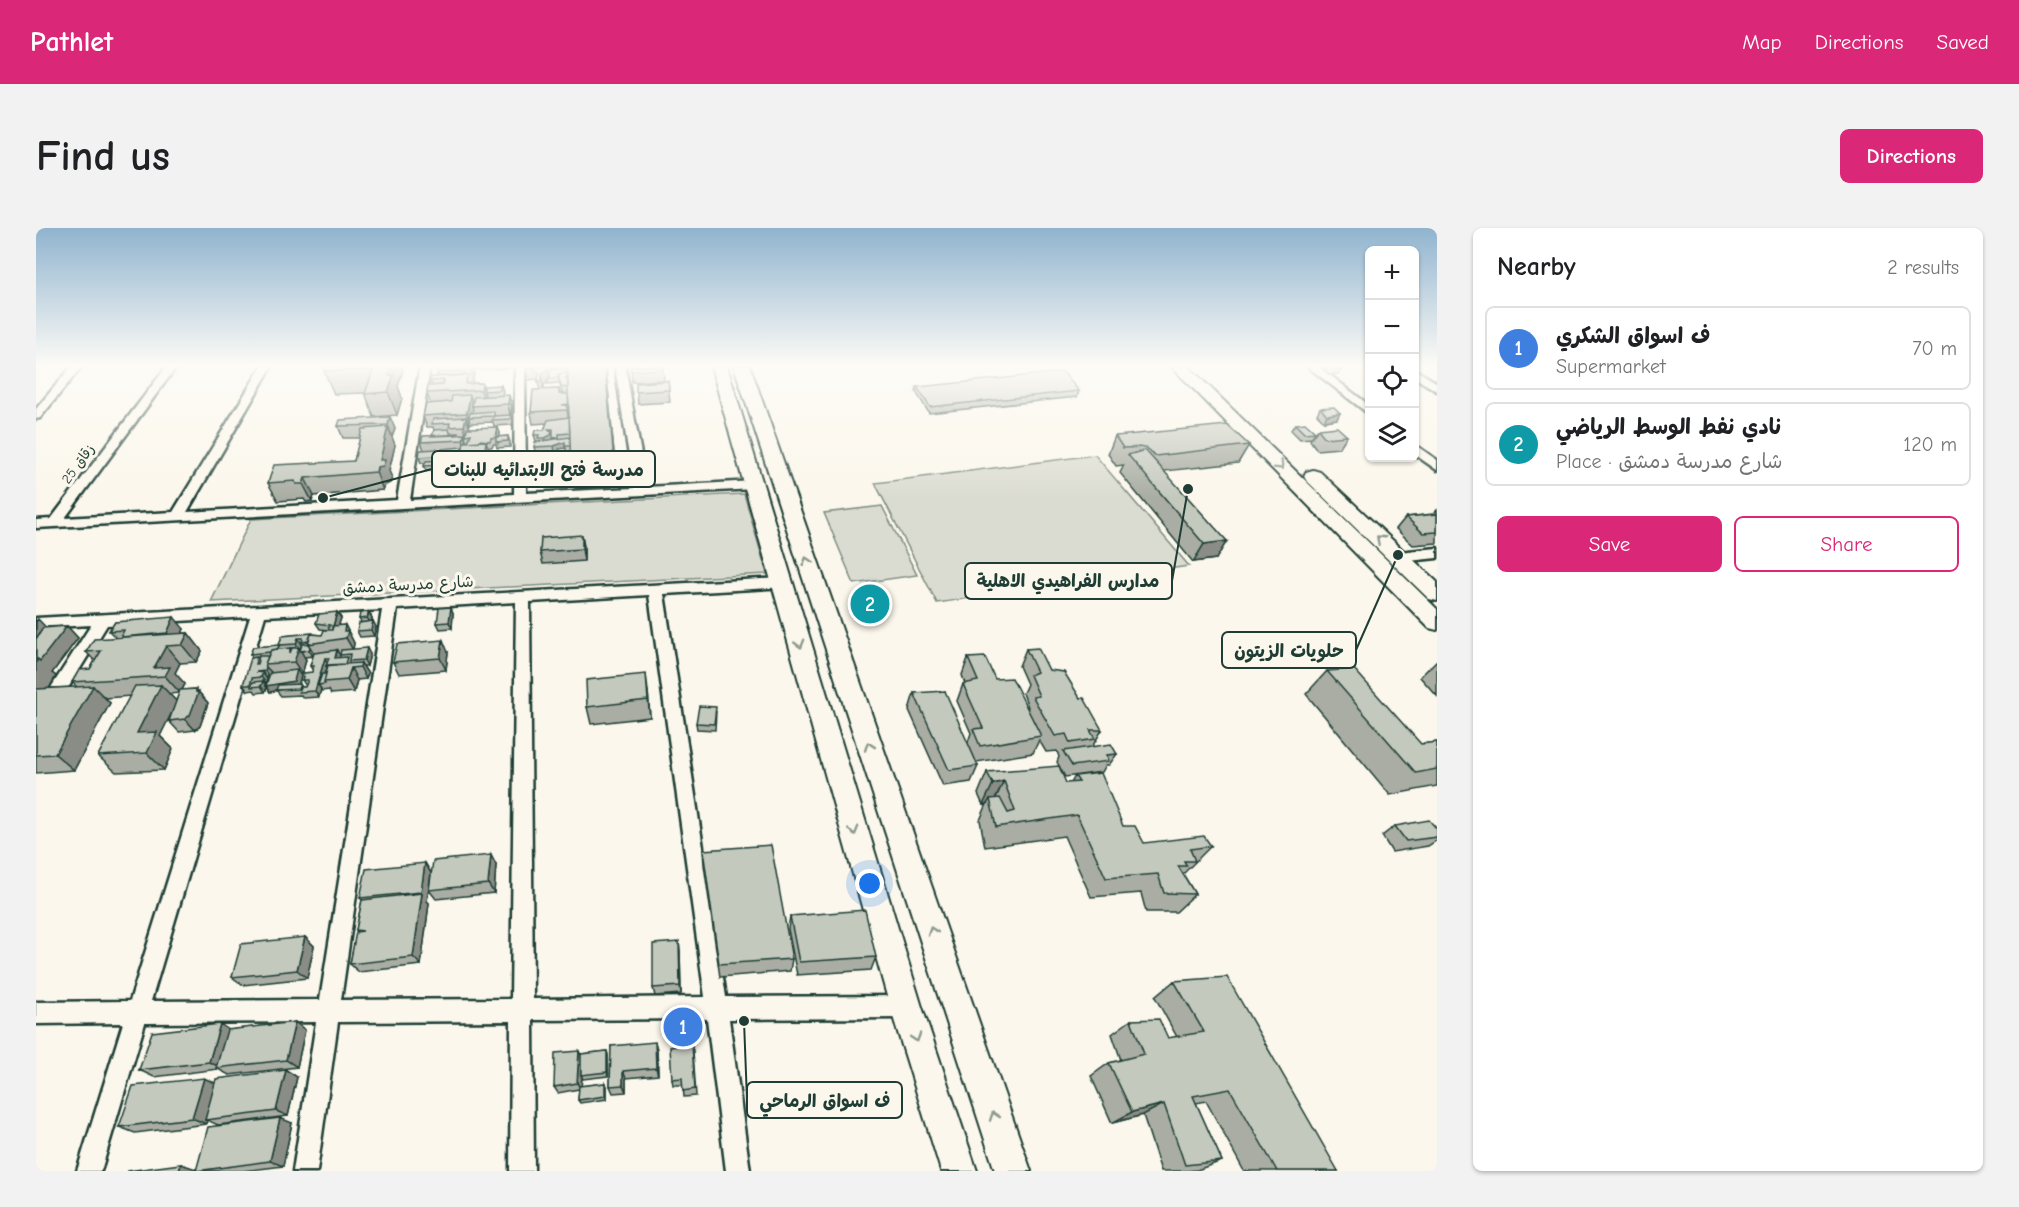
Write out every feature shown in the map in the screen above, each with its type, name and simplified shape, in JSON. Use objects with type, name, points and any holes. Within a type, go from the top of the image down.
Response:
[{"type":"street","name":"زقاق 25","points":[[54,524],[139,410]]},
{"type":"street","points":[[178,515],[241,410]]},
{"type":"street","points":[[403,506],[418,410]]},
{"type":"street","points":[[520,410],[520,497]]},
{"type":"street","points":[[627,410],[641,491]]},
{"type":"street","points":[[740,410],[754,485],[782,583],[906,1007],[960,1171]]},
{"type":"street","points":[[746,410],[1013,1171]]},
{"type":"street","points":[[1231,410],[1437,594],[1429,600],[1412,596]]},
{"type":"street","points":[[1236,410],[1249,425]]},
{"type":"street","points":[[1271,446],[1437,622]]},
{"type":"street","points":[[1419,452],[1437,466]]},
{"type":"street","points":[[36,524],[178,515],[403,506],[520,497],[754,485]]},
{"type":"street","points":[[1399,558],[1437,553]]},
{"type":"street","name":"شارع مدرسة دمشق","points":[[36,624],[782,583]]},
{"type":"street","points":[[656,590],[717,1008],[738,1171]]},
{"type":"street","points":[[522,1171],[523,597]]},
{"type":"street","points":[[305,1171],[390,604]]},
{"type":"street","points":[[89,1171],[259,611]]},
{"type":"street","points":[[36,725],[102,620]]},
{"type":"street","points":[[36,1013],[906,1007]]},
{"type":"shaded area","points":[[1095,455],[1189,566],[937,603],[875,483]]},
{"type":"shaded area","points":[[744,494],[767,574],[211,602],[251,519]]},
{"type":"shaded area","points":[[882,506],[917,575],[854,584],[824,513]]},
{"type":"building","points":[[424,410],[467,410],[467,413],[423,416]]},
{"type":"building","points":[[531,410],[567,410],[531,412]]},
{"type":"building","points":[[569,410],[609,410],[614,461],[571,465]]},
{"type":"building","points":[[1322,410],[1337,410],[1340,413],[1327,415]]},
{"type":"building","points":[[494,411],[494,416],[469,417],[470,413]]},
{"type":"building","points":[[511,415],[510,419],[492,420],[494,416]]},
{"type":"building","points":[[390,417],[388,425],[338,426],[340,420]]},
{"type":"building","points":[[466,417],[464,426],[449,427],[450,423],[432,424],[433,419]]},
{"type":"building","points":[[569,417],[570,433],[559,434],[559,437],[553,438],[553,429],[547,429],[552,431],[551,435],[545,438],[538,438],[539,435],[534,435],[535,430],[544,430],[548,420]]},
{"type":"building","points":[[1305,423],[1315,432],[1304,433],[1295,424]]},
{"type":"building","points":[[1227,425],[1249,445],[1155,456],[1146,447],[1123,448],[1115,436]]},
{"type":"building","points":[[388,427],[380,460],[385,460],[383,466],[377,467],[376,472],[305,478],[303,484],[296,484],[295,481],[268,483],[274,465],[354,461],[362,429]]},
{"type":"building","points":[[498,427],[496,437],[491,438],[490,441],[468,442],[471,434],[466,435],[467,428]]},
{"type":"building","points":[[1337,427],[1347,436],[1325,438],[1318,429]]},
{"type":"building","points":[[449,429],[450,433],[458,433],[458,435],[432,436],[434,430]]},
{"type":"building","points":[[464,434],[463,440],[421,442],[423,436]]},
{"type":"building","points":[[508,436],[508,441],[496,442],[496,437]]},
{"type":"building","points":[[570,437],[570,446],[565,446],[565,442],[554,446],[534,447],[535,442]]},
{"type":"building","points":[[486,441],[485,449],[477,450],[476,454],[462,454],[464,442]]},
{"type":"building","points":[[462,447],[461,453],[448,454],[447,457],[440,458],[442,449]]},
{"type":"building","points":[[566,448],[566,455],[559,456],[559,449]]},
{"type":"building","points":[[437,449],[435,456],[419,457],[420,450]]},
{"type":"building","points":[[1145,450],[1227,541],[1204,544],[1128,455]]},
{"type":"building","points":[[461,459],[460,464],[424,466],[426,461]]},
{"type":"building","points":[[1437,514],[1437,532],[1423,533],[1406,517]]},
{"type":"building","points":[[582,535],[582,549],[540,552],[541,538]]},
{"type":"building","points":[[451,607],[449,622],[437,623],[439,608]]},
{"type":"building","points":[[337,612],[332,630],[328,630],[330,625],[316,623],[319,614]]},
{"type":"building","points":[[369,612],[367,618],[359,619],[360,613]]},
{"type":"building","points":[[174,617],[167,633],[121,637],[124,630],[109,631],[115,622]]},
{"type":"building","points":[[373,621],[371,630],[357,631],[359,623]]},
{"type":"building","points":[[345,625],[344,631],[348,631],[346,638],[308,644],[311,634],[322,635],[324,630],[332,630],[332,626]]},
{"type":"building","points":[[67,626],[40,661],[36,659],[36,639],[43,628]]},
{"type":"building","points":[[188,633],[182,645],[166,646],[154,668],[170,667],[165,676],[72,682],[79,670],[90,669],[101,651],[86,652],[94,639]]},
{"type":"building","points":[[312,633],[308,641],[302,642],[303,638],[298,638],[296,644],[280,645],[270,652],[250,654],[253,647],[279,645],[282,636]]},
{"type":"building","points":[[443,640],[440,658],[393,662],[397,644]]},
{"type":"building","points":[[311,643],[308,644],[309,650],[300,651],[302,644]]},
{"type":"building","points":[[290,648],[290,653],[292,648],[299,648],[294,662],[265,664],[271,650]]},
{"type":"building","points":[[367,648],[364,660],[349,661],[350,654],[340,655],[341,650]]},
{"type":"building","points":[[1038,648],[1049,670],[1064,672],[1080,698],[1084,698],[1102,730],[1090,730],[1095,739],[1070,743],[1066,734],[1055,736],[1033,697],[1039,696],[1030,675],[1037,672],[1026,649]]},
{"type":"building","points":[[337,650],[335,658],[347,657],[345,664],[326,666],[329,658],[325,658],[315,691],[299,692],[300,687],[305,687],[308,680],[302,680],[304,673],[312,672],[314,666],[310,666],[314,653]]},
{"type":"building","points":[[259,656],[268,656],[265,671],[256,672],[263,673],[261,677],[252,678],[250,685],[243,685],[251,658],[257,657],[255,664],[257,664]]},
{"type":"building","points":[[985,657],[995,679],[1012,678],[1041,736],[980,746],[973,729],[983,728],[963,684],[978,681],[968,658]]},
{"type":"building","points":[[361,663],[360,667],[351,668],[347,680],[324,682],[328,665]]},
{"type":"building","points":[[1354,669],[1421,744],[1437,742],[1437,769],[1416,773],[1327,671]]},
{"type":"building","points":[[297,670],[294,681],[266,686],[270,673]]},
{"type":"building","points":[[322,674],[326,674],[325,684],[318,685]]},
{"type":"building","points":[[646,674],[648,700],[587,707],[586,680]]},
{"type":"building","points":[[263,681],[261,686],[251,687],[253,682]]},
{"type":"building","points":[[300,684],[298,689],[276,690],[278,685]]},
{"type":"building","points":[[161,685],[137,733],[157,732],[147,753],[98,756],[135,686]]},
{"type":"building","points":[[93,686],[55,754],[36,755],[37,689]]},
{"type":"building","points":[[196,689],[196,692],[199,691],[190,715],[185,719],[169,721],[180,690]]},
{"type":"building","points":[[945,691],[978,766],[949,770],[914,693]]},
{"type":"building","points":[[699,706],[716,707],[714,724],[696,723]]},
{"type":"building","points":[[1111,744],[1117,754],[1107,755],[1109,761],[1072,766],[1063,751]]},
{"type":"building","points":[[1059,766],[1066,783],[1079,782],[1075,776],[1101,773],[1123,826],[1135,826],[1144,843],[1204,836],[1211,846],[1190,849],[1195,861],[1184,861],[1187,866],[1178,866],[1195,894],[1164,893],[1158,874],[1106,878],[1077,815],[996,827],[990,799],[1000,798],[1008,813],[1015,811],[1004,781],[993,784],[987,772]]},
{"type":"building","points":[[1429,820],[1437,829],[1437,837],[1406,841],[1395,826]]},
{"type":"building","points":[[771,845],[792,959],[719,964],[703,850]]},
{"type":"building","points":[[491,855],[488,884],[429,890],[433,861]]},
{"type":"building","points":[[425,863],[421,892],[360,898],[366,869]]},
{"type":"building","points":[[422,893],[413,957],[350,964],[356,932],[363,931],[356,930],[362,900]]},
{"type":"building","points":[[865,910],[876,957],[799,962],[790,916]]},
{"type":"building","points":[[305,937],[297,970],[232,977],[241,944]]},
{"type":"building","points":[[679,942],[680,986],[653,988],[653,944]]},
{"type":"building","points":[[1227,977],[1338,1171],[1277,1171],[1230,1089],[1193,1096],[1222,1161],[1185,1165],[1164,1104],[1132,1112],[1109,1063],[1144,1054],[1131,1020],[1159,1019],[1168,1038],[1204,1032],[1174,981]]},
{"type":"building","points":[[295,1022],[286,1060],[216,1068],[227,1030]]},
{"type":"building","points":[[220,1024],[209,1062],[139,1070],[152,1032]]},
{"type":"building","points":[[655,1042],[656,1068],[623,1071],[623,1085],[610,1086],[611,1046]]},
{"type":"building","points":[[692,1044],[695,1089],[683,1091],[682,1078],[672,1079],[670,1047]]},
{"type":"building","points":[[579,1051],[577,1083],[554,1087],[555,1053]]},
{"type":"building","points":[[607,1051],[607,1072],[581,1075],[581,1054]]},
{"type":"building","points":[[286,1070],[276,1111],[205,1120],[216,1079]]},
{"type":"building","points":[[204,1078],[192,1118],[119,1127],[133,1086]]},
{"type":"building","points":[[605,1083],[605,1096],[578,1100],[579,1086]]},
{"type":"building","points":[[280,1118],[270,1161],[196,1171],[208,1127]]},
{"type":"building","points":[[181,1164],[179,1171],[127,1171]]},
{"type":"place","name":"مدارس الفراهيدي الاهلية","points":[[1188,489]]},
{"type":"place","name":"مدرسة فتح الابتدائيه للبنات","points":[[323,498]]},
{"type":"place","name":"حلويات الزيتون","points":[[1398,555]]},
{"type":"place","name":"نادي نفط الوسط الرياضي","points":[[870,604]]},
{"type":"place","name":"ف اسواق الرماحي","points":[[744,1021]]},
{"type":"place","name":"ف اسواق الشكري","points":[[683,1027]]}]
